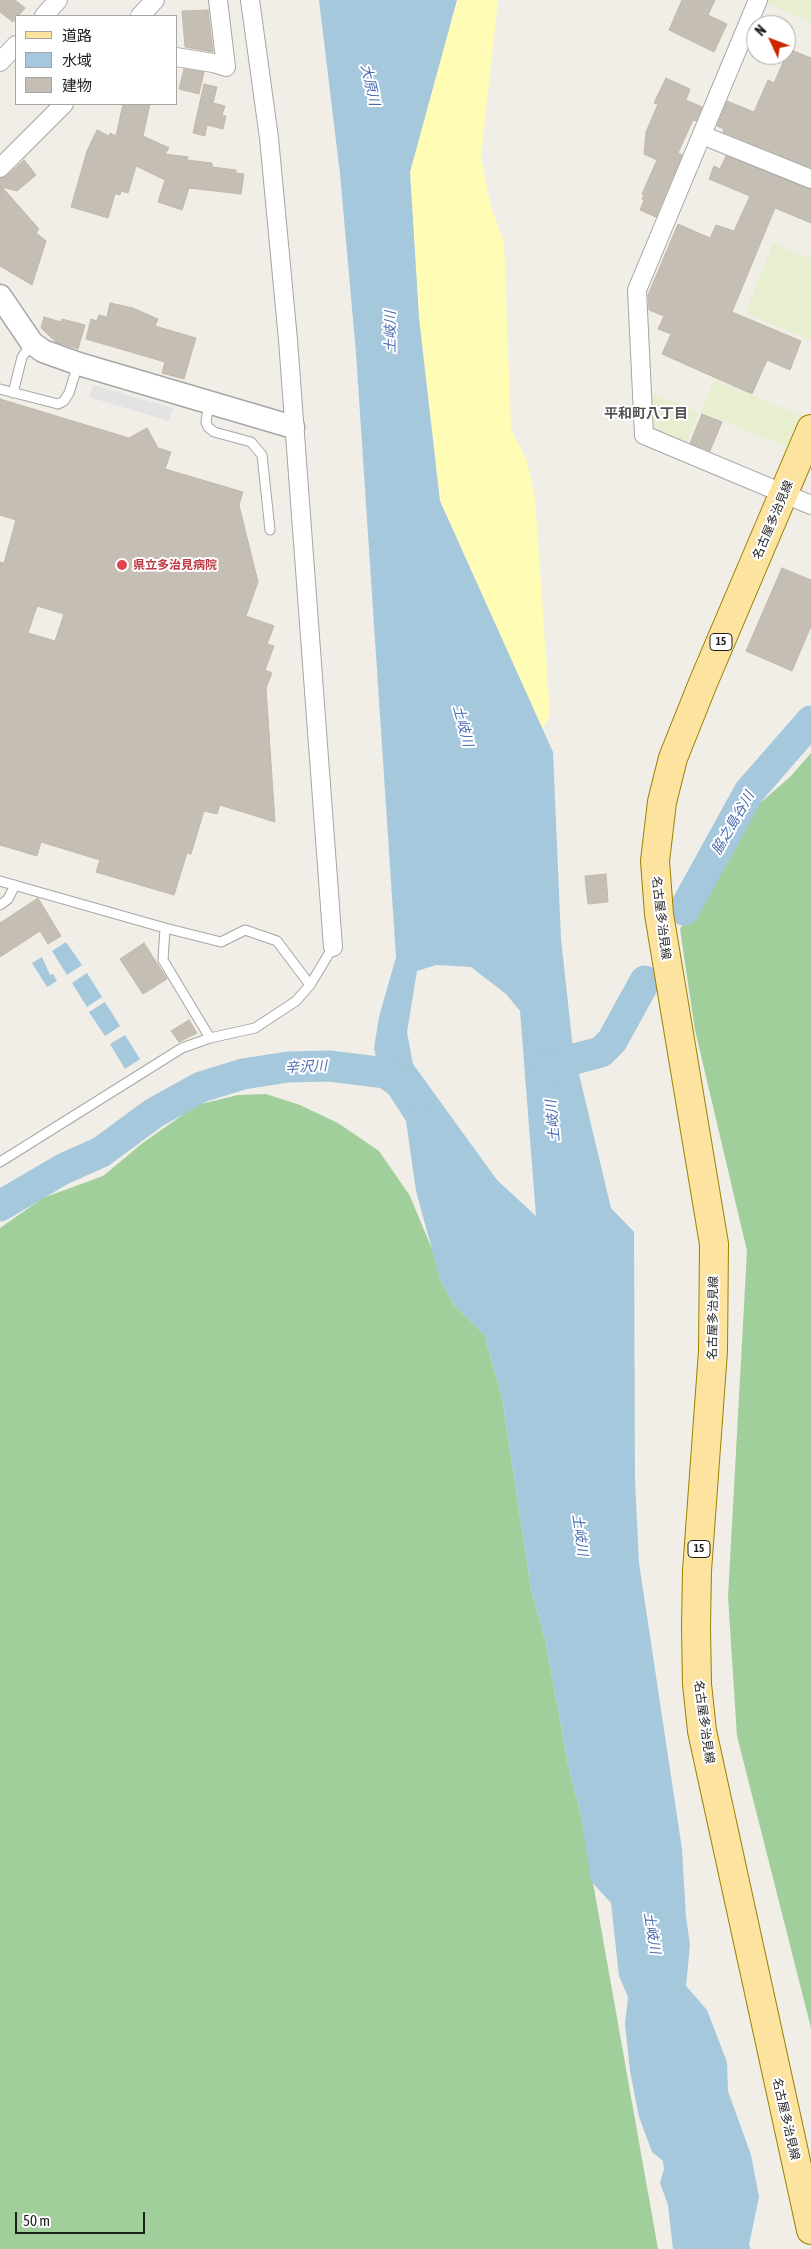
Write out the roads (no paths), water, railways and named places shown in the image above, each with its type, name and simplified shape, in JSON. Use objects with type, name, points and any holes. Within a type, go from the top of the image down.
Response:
[{"type":"main road","name":"名古屋多治見線","points":[[811,429],[673,758],[662,802],[655,862],[659,914],[714,1244],[713,1351],[697,1571],[697,1684],[702,1731],[811,2230]]},
{"type":"street","points":[[45,15],[58,0]]},
{"type":"street","points":[[141,15],[154,0]]},
{"type":"street","points":[[178,57],[226,67],[218,0]]},
{"type":"street","points":[[250,0],[269,138],[288,340],[333,947]]},
{"type":"street","points":[[758,0],[637,290],[644,435],[811,506]]},
{"type":"street","points":[[0,62],[15,46]]},
{"type":"street","points":[[0,168],[63,105]]},
{"type":"street","points":[[702,134],[811,179]]},
{"type":"street","points":[[0,296],[32,343],[42,351],[78,364],[293,427]]},
{"type":"lane","points":[[12,393],[22,357],[32,343]]},
{"type":"lane","points":[[0,389],[58,404],[64,401],[69,393],[78,364]]},
{"type":"lane","points":[[209,402],[206,422],[208,427],[214,432],[251,442],[262,455],[270,530]]},
{"type":"lane","points":[[0,881],[221,942],[245,930],[277,941],[310,985]]},
{"type":"lane","points":[[0,905],[8,899],[15,885]]},
{"type":"lane","points":[[166,928],[163,960],[210,1038]]},
{"type":"lane","points":[[0,1162],[182,1048],[210,1038],[255,1028],[296,1001],[310,985],[333,947]]},
{"type":"water","points":[[319,0],[457,0],[410,172],[419,318],[440,501],[553,752],[561,939],[573,1049],[611,1208],[634,1232],[635,1480],[639,1563],[682,1849],[686,1917],[690,1945],[686,1986],[707,2010],[727,2062],[728,2091],[751,2155],[759,2197],[749,2245],[751,2249],[673,2249],[668,2205],[660,2183],[664,2169],[663,2161],[652,2152],[639,2117],[630,2071],[625,2024],[628,1997],[619,1976],[611,1903],[591,1881],[581,1815],[569,1769],[546,1643],[531,1589],[502,1397],[484,1334],[454,1305],[441,1282],[416,1191],[406,1121],[382,1084],[374,1048],[379,1017],[396,957],[356,353],[340,174]],"holes":[[[436,965],[471,967],[506,994],[520,1011],[536,1216],[497,1180],[413,1064],[407,1032],[417,971]]]},
{"type":"water","points":[[66,942],[82,965],[67,975],[52,951]]},
{"type":"water","points":[[42,957],[50,975],[53,974],[57,981],[47,987],[32,963]]},
{"type":"water","points":[[87,973],[102,997],[87,1007],[72,983]]},
{"type":"water","points":[[105,1002],[120,1026],[105,1036],[89,1012]]},
{"type":"water","points":[[125,1035],[140,1059],[125,1069],[110,1044]]},
{"type":"waterway","name":"脇之島谷川","points":[[684,910],[749,792],[811,721]]},
{"type":"waterway","name":"脇之島谷川","points":[[548,1066],[601,1052],[612,1041],[645,981]]},
{"type":"waterway","name":"辛沢川","points":[[0,1206],[63,1169],[101,1152],[154,1113],[201,1087],[243,1074],[288,1067],[329,1066],[386,1073],[412,1092],[414,1096]]},
{"type":"place","name":"県立多治見病院","points":[[122,565]]},
{"type":"district","name":"平和町八丁目","points":[[646,414]]},
{"type":"water label","name":"大原川","points":[[370,85]]},
{"type":"water label","name":"土岐川","points":[[391,332]]},
{"type":"water label","name":"土岐川","points":[[463,726]]},
{"type":"water label","name":"土岐川","points":[[553,1121]]},
{"type":"water label","name":"土岐川","points":[[580,1535]]},
{"type":"water label","name":"土岐川","points":[[652,1933]]}]
